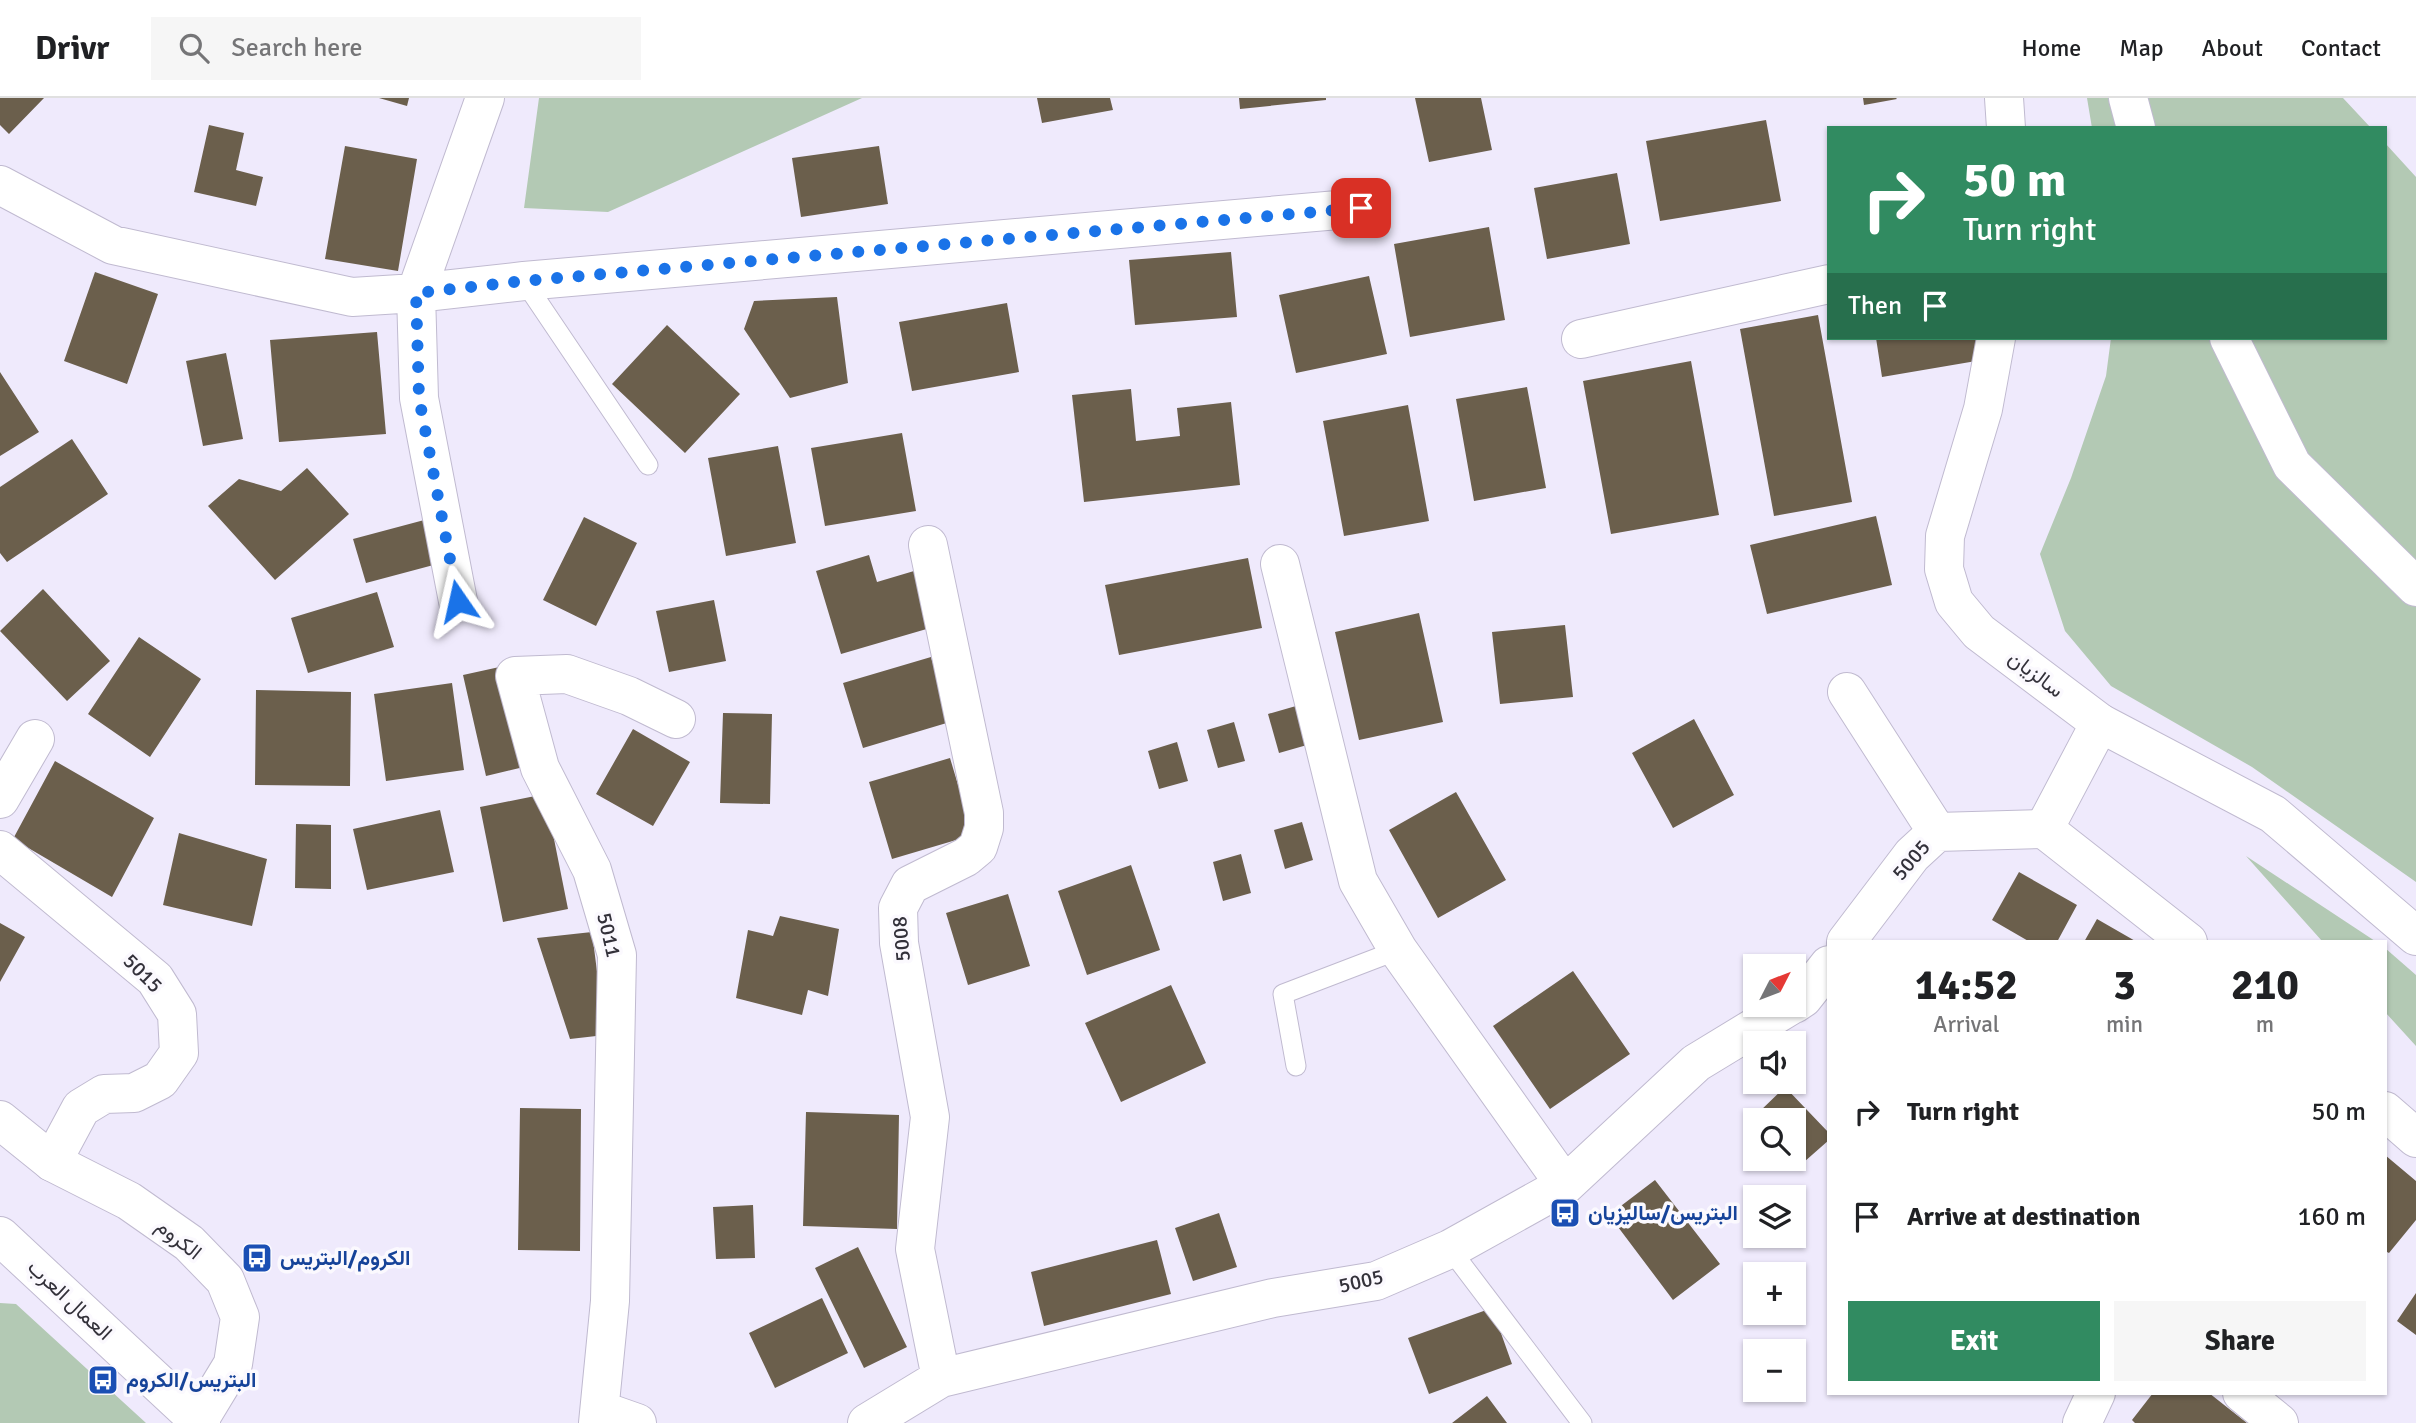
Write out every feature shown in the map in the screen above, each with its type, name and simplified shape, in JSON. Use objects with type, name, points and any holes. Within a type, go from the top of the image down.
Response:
[{"type":"street","points":[[458,601],[419,398],[416,293],[485,98]]},
{"type":"street","points":[[2004,98],[2006,126]]},
{"type":"street","points":[[2129,98],[2136,126]]},
{"type":"street","points":[[0,185],[113,246],[352,297],[1361,208]]},
{"type":"street","points":[[1581,339],[1827,284]]},
{"type":"street","name":"سالزيان","points":[[1996,340],[1983,409],[1945,536],[1944,569],[1954,602],[1979,632],[2100,723],[2273,814],[2416,936]]},
{"type":"street","points":[[2231,340],[2292,465],[2416,587]]},
{"type":"street","name":"5008","points":[[928,545],[984,813],[984,828],[978,847],[966,857],[910,884],[898,908],[898,943],[930,1117],[915,1249],[941,1378]]},
{"type":"street","points":[[1280,564],[1358,881],[1398,950],[1565,1185]]},
{"type":"street","name":"5011","points":[[599,1416],[610,1301],[617,955],[592,870],[540,768],[514,676],[567,674],[629,696],[676,719]]},
{"type":"street","points":[[1847,692],[1937,832]]},
{"type":"street","points":[[2100,723],[2045,829],[2185,940]]},
{"type":"street","points":[[0,799],[35,739]]},
{"type":"street","name":"5005","points":[[1848,940],[1912,855],[1937,832],[2045,829]]},
{"type":"street","name":"5015","points":[[0,850],[155,979],[177,1014],[179,1054],[160,1080],[134,1093],[104,1094],[80,1108],[52,1162]]},
{"type":"street","name":"5005","points":[[1806,994],[1827,968]]},
{"type":"street","name":"5005","points":[[867,1423],[941,1378],[1273,1297],[1376,1281],[1450,1249],[1565,1185],[1696,1063],[1772,1017]]},
{"type":"street","points":[[2387,1113],[2416,1138]]},
{"type":"street","name":"الكروم","points":[[0,1120],[52,1162],[129,1201],[189,1242],[225,1280],[240,1317],[233,1363],[200,1422]]},
{"type":"street","name":"العمال العرب","points":[[0,1236],[200,1422]]},
{"type":"street","points":[[2082,1423],[2095,1395]]},
{"type":"street","points":[[2244,1395],[2279,1423]]},
{"type":"street","points":[[599,1416],[637,1423]]},
{"type":"lane","points":[[524,281],[648,465]]},
{"type":"lane","points":[[1296,1066],[1283,994],[1398,950]]},
{"type":"lane","points":[[1450,1249],[1582,1423]]},
{"type":"green space","points":[[539,98],[862,98],[608,212],[524,208]]},
{"type":"green space","points":[[2087,98],[2343,98],[2369,126],[2092,126]]},
{"type":"green space","points":[[2387,145],[2416,177],[2416,882],[2252,767],[2111,686],[2065,631],[2040,554],[2071,478],[2106,376],[2111,340],[2387,340]]},
{"type":"green space","points":[[2246,856],[2373,940],[2321,940]]},
{"type":"green space","points":[[2387,950],[2416,975],[2416,1046],[2387,1014]]},
{"type":"green space","points":[[0,1303],[16,1304],[146,1423],[0,1423]]},
{"type":"building","points":[[0,98],[44,98],[9,134],[0,125]]},
{"type":"building","points":[[379,98],[409,98],[407,106]]},
{"type":"building","points":[[1037,98],[1110,98],[1113,110],[1042,123]]},
{"type":"building","points":[[1239,98],[1326,98],[1326,100],[1240,109]]},
{"type":"building","points":[[1415,98],[1481,98],[1492,150],[1429,162]]},
{"type":"building","points":[[1863,98],[1896,98],[1897,99],[1864,105]]},
{"type":"building","points":[[1766,120],[1781,201],[1660,221],[1646,141]]},
{"type":"building","points":[[209,125],[244,133],[236,170],[263,177],[256,206],[194,192]]},
{"type":"building","points":[[345,146],[417,159],[398,271],[325,259]]},
{"type":"building","points":[[879,146],[888,204],[801,217],[792,158]]},
{"type":"building","points":[[1617,173],[1630,244],[1547,259],[1534,188]]},
{"type":"building","points":[[1489,227],[1505,320],[1410,337],[1394,244]]},
{"type":"building","points":[[1231,252],[1237,317],[1135,325],[1129,260]]},
{"type":"building","points":[[95,272],[158,294],[127,384],[64,361]]},
{"type":"building","points":[[1369,276],[1387,354],[1296,373],[1279,295]]},
{"type":"building","points":[[837,297],[848,383],[790,398],[744,329],[754,301]]},
{"type":"building","points":[[1007,303],[1019,372],[912,391],[899,322]]},
{"type":"building","points":[[1818,315],[1852,502],[1774,516],[1740,329]]},
{"type":"building","points":[[667,325],[740,394],[685,453],[612,384]]},
{"type":"building","points":[[377,332],[386,434],[279,442],[270,340]]},
{"type":"building","points":[[1876,340],[1977,340],[1982,360],[1882,377]]},
{"type":"building","points":[[226,353],[243,439],[203,446],[186,361]]},
{"type":"building","points":[[1691,361],[1719,515],[1611,534],[1583,381]]},
{"type":"building","points":[[0,372],[39,432],[0,456]]},
{"type":"building","points":[[1527,387],[1546,488],[1474,501],[1456,399]]},
{"type":"building","points":[[1131,389],[1136,441],[1180,436],[1177,408],[1231,402],[1240,485],[1084,502],[1072,395]]},
{"type":"building","points":[[1408,405],[1429,521],[1344,536],[1323,421]]},
{"type":"building","points":[[902,433],[916,511],[825,526],[811,448]]},
{"type":"building","points":[[72,439],[108,494],[7,562],[0,553],[0,487]]},
{"type":"building","points":[[778,446],[796,543],[726,556],[708,458]]},
{"type":"building","points":[[307,468],[349,514],[275,580],[208,506],[239,479],[281,491]]},
{"type":"building","points":[[1876,516],[1892,585],[1767,614],[1750,545]]},
{"type":"building","points":[[584,517],[637,543],[596,626],[543,600]]},
{"type":"building","points":[[428,519],[441,563],[366,583],[353,539]]},
{"type":"building","points":[[869,555],[877,582],[914,571],[930,628],[841,654],[816,571]]},
{"type":"building","points":[[1248,558],[1262,628],[1119,655],[1105,585]]},
{"type":"building","points":[[43,589],[110,661],[67,701],[0,631]]},
{"type":"building","points":[[377,592],[394,647],[308,673],[291,618]]},
{"type":"building","points":[[714,600],[726,661],[669,672],[656,611]]},
{"type":"building","points":[[1419,613],[1443,722],[1359,740],[1335,632]]},
{"type":"building","points":[[1565,625],[1573,697],[1500,704],[1492,632]]},
{"type":"building","points":[[139,637],[201,679],[150,757],[88,714]]},
{"type":"building","points":[[931,657],[950,722],[863,748],[843,683]]},
{"type":"building","points":[[504,666],[528,766],[486,776],[463,675]]},
{"type":"building","points":[[452,683],[464,770],[386,781],[374,694]]},
{"type":"building","points":[[256,690],[351,692],[350,786],[255,785]]},
{"type":"building","points":[[1296,706],[1307,745],[1279,753],[1268,714]]},
{"type":"building","points":[[723,713],[772,714],[770,804],[720,803]]},
{"type":"building","points":[[1694,719],[1734,795],[1673,828],[1632,753]]},
{"type":"building","points":[[1234,722],[1245,761],[1218,768],[1207,730]]},
{"type":"building","points":[[633,729],[690,762],[653,826],[596,794]]},
{"type":"building","points":[[1177,742],[1188,781],[1159,789],[1148,751]]},
{"type":"building","points":[[950,758],[973,835],[892,859],[869,782]]},
{"type":"building","points":[[55,761],[154,818],[112,897],[13,839]]},
{"type":"building","points":[[1456,792],[1506,880],[1438,918],[1389,830]]},
{"type":"building","points":[[545,794],[568,909],[503,922],[480,807]]},
{"type":"building","points":[[440,810],[454,872],[367,890],[353,829]]},
{"type":"building","points":[[1302,822],[1313,860],[1285,869],[1274,830]]},
{"type":"building","points":[[296,824],[331,825],[331,889],[295,888]]},
{"type":"building","points":[[179,833],[267,859],[252,926],[163,905]]},
{"type":"building","points":[[1241,854],[1251,893],[1223,901],[1213,862]]},
{"type":"building","points":[[1131,865],[1160,950],[1087,975],[1058,891]]},
{"type":"building","points":[[2019,872],[2077,905],[2058,940],[2027,940],[1992,920]]},
{"type":"building","points":[[1008,894],[1030,966],[968,985],[946,913]]},
{"type":"building","points":[[780,916],[839,929],[828,996],[808,990],[802,1015],[736,998],[748,930],[773,936]]},
{"type":"building","points":[[2097,919],[2134,940],[2085,940]]},
{"type":"building","points":[[0,923],[25,937],[0,982]]},
{"type":"building","points":[[592,932],[605,1035],[570,1039],[537,938]]},
{"type":"building","points":[[1573,971],[1630,1054],[1550,1109],[1493,1026]]},
{"type":"building","points":[[1171,985],[1206,1063],[1121,1102],[1085,1023]]},
{"type":"building","points":[[1778,1094],[1792,1094],[1805,1108],[1763,1108]]},
{"type":"building","points":[[520,1108],[581,1109],[580,1251],[518,1250]]},
{"type":"building","points":[[1806,1109],[1827,1131],[1827,1142],[1806,1160]]},
{"type":"building","points":[[806,1112],[899,1115],[897,1229],[803,1226]]},
{"type":"building","points":[[2387,1157],[2416,1181],[2416,1220],[2389,1253]]},
{"type":"building","points":[[1655,1180],[1720,1264],[1673,1300],[1609,1215]]},
{"type":"building","points":[[753,1205],[755,1258],[716,1259],[713,1207]]},
{"type":"building","points":[[1219,1213],[1237,1267],[1193,1281],[1175,1228]]},
{"type":"building","points":[[1157,1240],[1171,1294],[1044,1326],[1031,1272]]},
{"type":"building","points":[[858,1247],[907,1347],[864,1368],[815,1268]]},
{"type":"building","points":[[2416,1293],[2416,1335],[2397,1321]]},
{"type":"building","points":[[822,1298],[848,1353],[775,1388],[749,1333]]},
{"type":"building","points":[[1492,1308],[1512,1364],[1429,1394],[1408,1338]]},
{"type":"building","points":[[2151,1395],[2212,1395],[2247,1423],[2135,1423],[2132,1420]]},
{"type":"building","points":[[1487,1396],[1507,1423],[1452,1423]]},
{"type":"place","name":"البتريس/ساليزيان","points":[[1565,1213]]},
{"type":"place","name":"الكروم/البتريس","points":[[257,1258]]},
{"type":"place","name":"البتريس/الكروم","points":[[103,1380]]},
{"type":"route","points":[[458,601],[419,398],[416,293],[524,281],[1361,208]]}]
